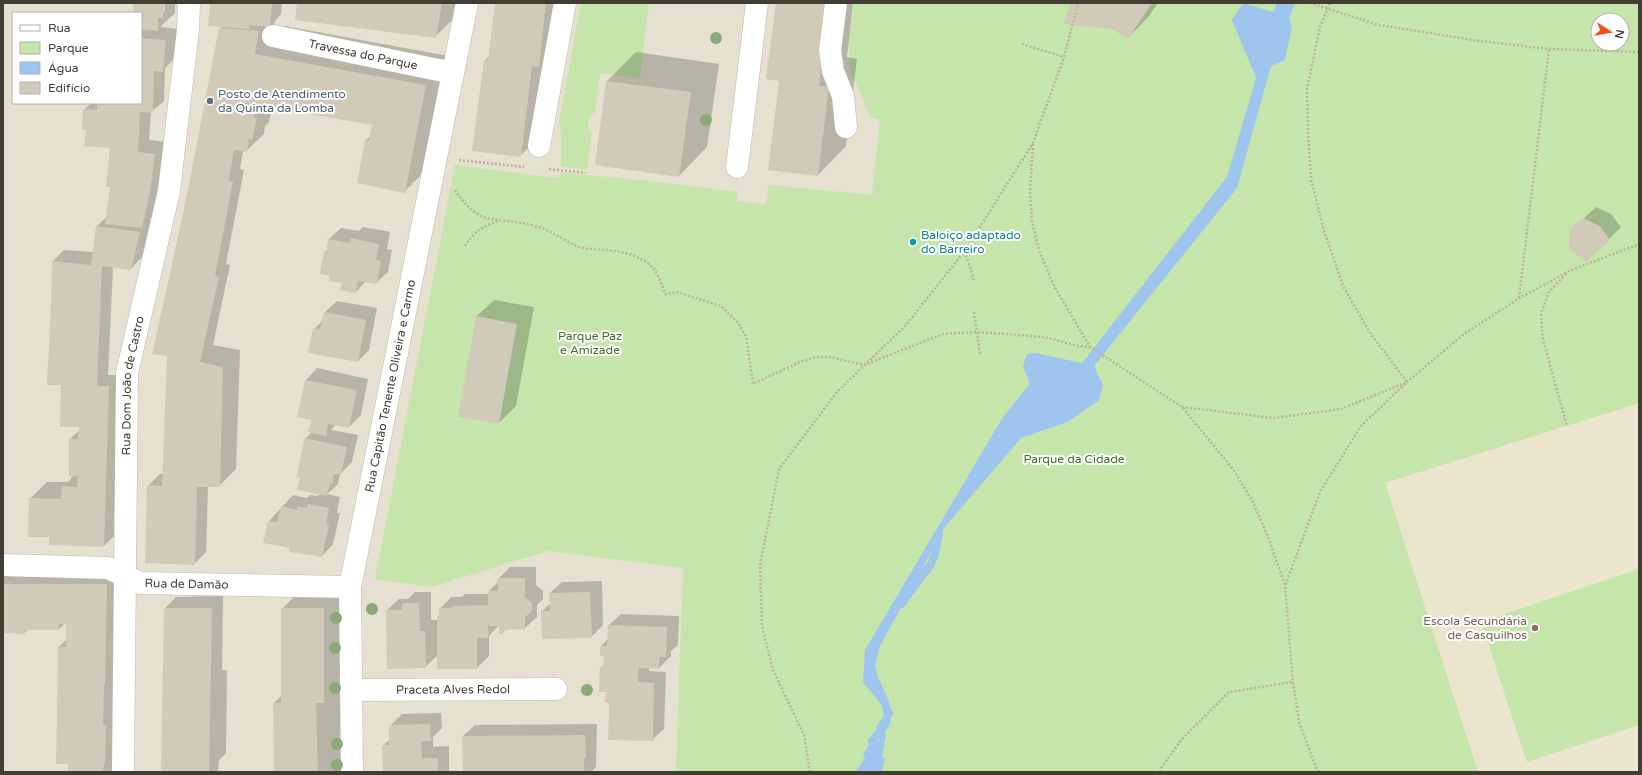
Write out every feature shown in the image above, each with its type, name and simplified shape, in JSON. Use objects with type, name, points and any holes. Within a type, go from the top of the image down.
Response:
[{"type":"street","name":"Rua Dom João de Castro","points":[[123,772],[127,373],[169,191],[188,30],[189,3]]},
{"type":"street","name":"Rua Capitão Tenente Oliveira e Carmo","points":[[352,772],[350,587],[467,3]]},
{"type":"street","points":[[540,146],[565,3]]},
{"type":"street","points":[[737,167],[757,3]]},
{"type":"street","points":[[836,3],[830,50],[833,71],[843,96],[846,127]]},
{"type":"street","name":"Travessa do Parque","points":[[273,36],[453,73]]},
{"type":"street","name":"Rua de Damão","points":[[3,565],[108,568],[140,583],[350,587]]},
{"type":"street","name":"Praceta Alves Redol","points":[[351,690],[556,689]]},
{"type":"path","points":[[810,772],[804,735],[773,670],[762,626],[760,565],[779,469],[837,392],[906,325],[964,252],[1033,143],[1064,57],[1078,3]]},
{"type":"path","points":[[1310,3],[1379,25],[1480,41],[1549,49],[1639,52]]},
{"type":"path","points":[[1330,3],[1320,27],[1307,89],[1311,179],[1324,231],[1343,286],[1370,333],[1407,382]]},
{"type":"path","points":[[1022,44],[1064,57]]},
{"type":"path","points":[[1518,299],[1549,49]]},
{"type":"path","points":[[1033,143],[1030,191],[1032,222],[1039,250],[1054,286],[1090,346],[1182,407],[1233,469],[1253,502],[1286,586],[1292,682],[1299,722],[1319,772]]},
{"type":"path","points":[[458,160],[526,167]]},
{"type":"path","points":[[541,168],[586,172]]},
{"type":"path","points":[[452,185],[462,200],[473,211],[486,218],[535,226],[550,231],[579,247],[592,250],[619,251],[632,255],[654,269],[665,294],[677,292],[721,306],[738,323],[746,336],[753,384],[800,362],[816,357],[830,357],[864,365],[943,334],[977,332],[1044,337],[1079,346],[1090,346]]},
{"type":"path","points":[[465,246],[474,233],[483,226],[498,221]]},
{"type":"path","points":[[1286,586],[1320,492],[1361,426],[1407,382],[1464,334],[1518,299],[1569,271],[1639,244]]},
{"type":"path","points":[[964,252],[970,266],[974,282]]},
{"type":"path","points":[[1567,426],[1543,340],[1541,313],[1549,292],[1569,271]]},
{"type":"path","points":[[974,312],[980,354]]},
{"type":"path","points":[[1182,407],[1274,418],[1341,409],[1407,382]]},
{"type":"path","points":[[1160,772],[1161,768],[1182,739],[1229,692],[1292,682]]},
{"type":"shaded area","points":[[3,3],[1639,3],[1639,772],[3,772]]},
{"type":"shaded area","name":"Escola Secundária de Casquilhos","points":[[1639,403],[1639,772],[1478,772],[1385,483]]},
{"type":"green space","points":[[581,3],[649,3],[640,78],[600,73],[595,112],[590,117],[588,123],[592,134],[587,170],[561,166],[561,133],[559,123]]},
{"type":"green space","name":"Parque da Cidade","points":[[854,3],[1639,3],[1639,403],[1385,483],[1478,772],[676,772],[683,568],[548,551],[431,587],[375,579],[455,165],[559,178],[560,173],[693,186],[737,192],[737,201],[766,204],[769,185],[872,195],[880,120],[870,117],[851,74],[848,43]]},
{"type":"green space","points":[[1639,569],[1639,725],[1527,762],[1481,622]]},
{"type":"water","points":[[1243,3],[1273,12],[1277,3],[1295,3],[1289,18],[1292,27],[1285,60],[1271,66],[1237,188],[1094,366],[1103,385],[1099,400],[1068,422],[1021,438],[944,528],[880,646],[871,682],[894,713],[883,729],[886,735],[882,757],[885,760],[882,769],[886,772],[858,772],[861,763],[865,759],[863,754],[870,743],[877,748],[880,736],[876,727],[887,712],[863,682],[865,650],[1003,417],[1030,384],[1023,366],[1027,354],[1035,353],[1082,363],[1227,177],[1256,78],[1232,20]]},
{"type":"building","points":[[133,3],[164,3],[163,18],[158,18],[158,31],[142,29],[142,12],[133,12]]},
{"type":"building","points":[[210,3],[272,3],[270,27],[249,25],[249,29],[208,26]]},
{"type":"building","points":[[297,3],[442,3],[436,38],[295,20]]},
{"type":"building","points":[[495,3],[546,3],[539,67],[532,66],[521,157],[472,151],[484,60],[488,61]]},
{"type":"building","points":[[776,3],[828,3],[819,86],[829,87],[818,176],[768,170],[779,81],[766,79]]},
{"type":"building","points":[[1070,3],[1152,3],[1128,39],[1112,29],[1064,24]]},
{"type":"building","points":[[219,28],[259,31],[255,54],[426,85],[405,193],[357,183],[365,140],[369,141],[372,125],[245,103],[244,110],[255,113],[254,118],[257,118],[252,140],[249,139],[247,152],[234,150],[229,181],[233,181],[215,276],[219,277],[200,362],[223,367],[220,487],[197,487],[195,565],[145,563],[147,485],[162,486],[167,356],[152,354],[181,226]]},
{"type":"building","points":[[142,38],[166,40],[163,72],[154,71],[153,113],[140,112],[138,152],[155,154],[150,192],[142,228],[105,224],[110,187],[106,187],[110,148],[84,146],[86,130],[82,130],[83,109],[97,110],[97,104],[142,104]]},
{"type":"building","points":[[606,81],[691,92],[679,177],[595,165]]},
{"type":"building","points":[[1583,218],[1600,226],[1610,240],[1586,262],[1569,248],[1570,229]]},
{"type":"building","points":[[96,226],[140,232],[131,270],[102,266],[97,386],[109,386],[104,547],[49,545],[49,537],[28,537],[29,498],[61,499],[62,486],[77,487],[78,476],[69,476],[69,439],[78,439],[79,427],[60,427],[61,385],[47,385],[52,261],[91,265]]},
{"type":"building","points":[[351,238],[379,244],[376,260],[381,261],[377,284],[358,281],[356,293],[340,290],[342,283],[329,281],[330,276],[320,274],[324,251],[326,252],[328,239],[350,243]]},
{"type":"building","points":[[324,312],[366,320],[358,362],[308,353],[313,328],[320,329]]},
{"type":"building","points":[[476,316],[517,324],[499,424],[458,417]]},
{"type":"building","points":[[305,380],[357,390],[349,428],[328,424],[326,436],[308,432],[311,420],[297,417]]},
{"type":"building","points":[[304,438],[347,447],[341,474],[334,474],[327,496],[297,490],[300,477],[297,477]]},
{"type":"building","points":[[308,504],[329,508],[326,524],[329,525],[322,557],[289,552],[290,548],[263,543],[268,521],[277,522],[281,506],[297,510],[297,506],[307,508]]},
{"type":"building","points":[[498,578],[525,578],[525,597],[532,603],[532,611],[525,617],[525,629],[503,630],[503,634],[499,634],[499,626],[488,626],[488,638],[477,638],[477,669],[437,669],[437,617],[439,617],[439,608],[452,608],[452,606],[488,605],[488,591],[498,591]]},
{"type":"building","points":[[3,584],[107,584],[103,725],[106,725],[105,764],[103,772],[68,772],[68,764],[56,764],[58,647],[66,647],[66,624],[59,624],[59,630],[25,630],[25,634],[3,633]]},
{"type":"building","points":[[590,592],[592,638],[542,639],[541,611],[550,611],[549,593]]},
{"type":"building","points":[[402,603],[419,603],[420,631],[425,631],[426,668],[387,669],[386,610],[402,610]]},
{"type":"building","points":[[164,608],[212,608],[209,771],[207,772],[163,772],[163,770],[161,770]]},
{"type":"building","points":[[281,608],[324,608],[324,703],[316,703],[318,772],[274,772],[273,703],[281,703]]},
{"type":"building","points":[[608,625],[667,627],[666,657],[659,657],[659,669],[638,668],[638,682],[654,683],[653,741],[608,740],[609,703],[605,703],[606,692],[599,692],[600,667],[603,667],[604,656],[600,656],[600,646],[607,646]]},
{"type":"building","points":[[430,724],[431,741],[421,741],[422,758],[438,758],[438,772],[383,772],[382,745],[389,745],[389,725]]},
{"type":"building","points":[[585,735],[586,758],[584,758],[584,772],[463,772],[462,736]]},
{"type":"waterway","points":[[901,604],[931,564],[935,554],[939,533]]},
{"type":"waterway","points":[[860,772],[871,761],[875,745],[872,741],[885,725],[887,716],[885,702],[875,680],[871,665]]},
{"type":"place","name":"Posto de Atendimento da Quinta da Lomba","points":[[210,101]]},
{"type":"place","name":"Baloiço adaptado do Barreiro","points":[[913,242]]},
{"type":"place","name":"Escola Secundária de Casquilhos","points":[[1535,628]]},
{"type":"park label","name":"Parque Paz e Amizade","points":[[590,343]]}]
